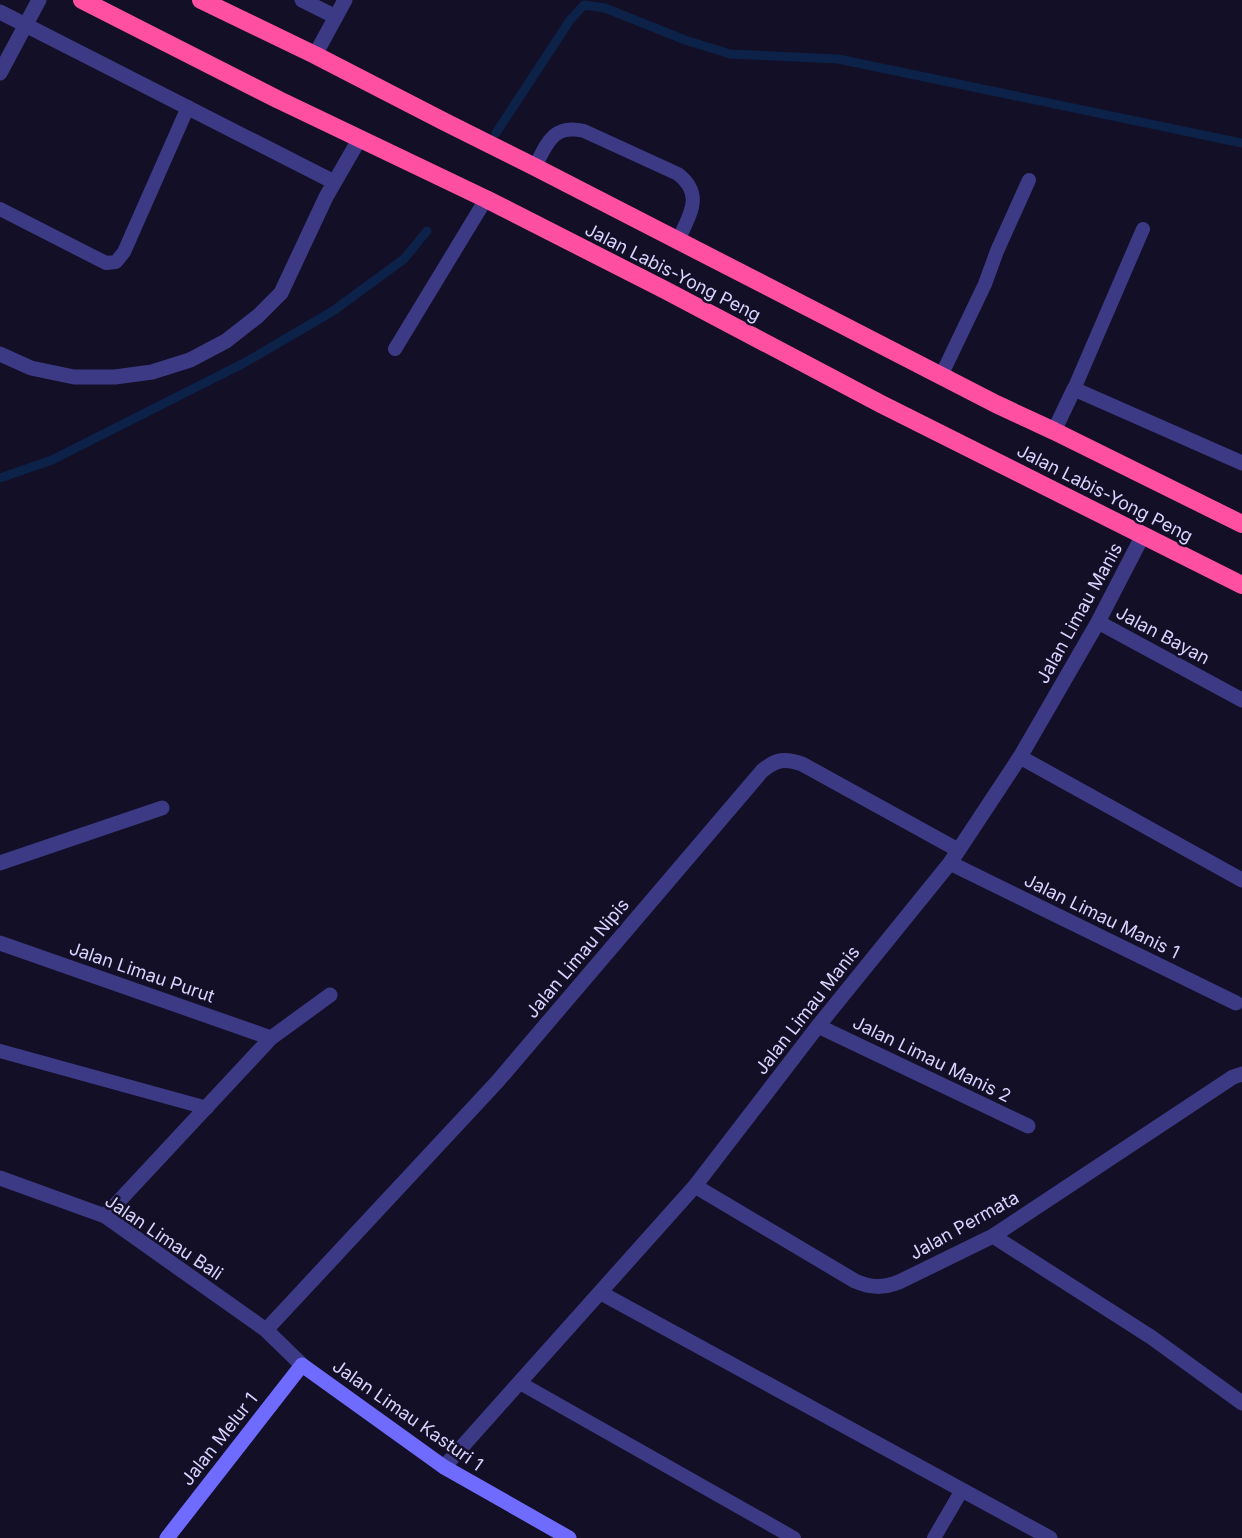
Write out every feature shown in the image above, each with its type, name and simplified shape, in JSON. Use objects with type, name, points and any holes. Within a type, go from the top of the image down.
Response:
[{"type":"highway","name":"Jalan Labis-Yong Peng","points":[[82,0],[279,100],[486,199],[881,404],[1242,585]]},
{"type":"highway","name":"Jalan Labis-Yong Peng","points":[[201,0],[535,166],[996,404],[1242,524]]},
{"type":"street","points":[[0,73],[39,0]]},
{"type":"street","points":[[302,0],[336,17]]},
{"type":"street","points":[[315,55],[345,0]]},
{"type":"street","points":[[0,12],[334,182]]},
{"type":"street","points":[[0,354],[31,368],[74,377],[115,377],[152,372],[190,360],[226,341],[258,316],[281,293],[334,182],[360,138]]},
{"type":"street","points":[[1054,431],[1074,389],[1242,463]]},
{"type":"street","name":"Jalan Limau Manis","points":[[444,1467],[696,1186],[818,1026],[954,857],[1020,757],[1098,622],[1143,535]]},
{"type":"street","name":"Jalan Bayan","points":[[1098,622],[1242,700]]},
{"type":"street","points":[[1020,757],[1242,880]]},
{"type":"street","name":"Jalan Limau Nipis","points":[[266,1330],[509,1069],[754,780],[771,764],[781,760],[792,760],[802,764],[954,857]]},
{"type":"street","points":[[0,863],[162,808]]},
{"type":"street","name":"Jalan Limau Manis 1","points":[[954,857],[1236,1003]]},
{"type":"street","name":"Jalan Limau Purut","points":[[0,943],[271,1038]]},
{"type":"street","points":[[105,1216],[271,1038],[330,995]]},
{"type":"street","name":"Jalan Limau Manis 2","points":[[818,1026],[1028,1126]]},
{"type":"street","name":"Jalan Permata","points":[[696,1186],[855,1281],[877,1287],[888,1286],[993,1236],[1233,1077],[1242,1074]]},
{"type":"street","name":"Jalan Limau Bali","points":[[0,1178],[105,1216],[266,1330]]},
{"type":"street","points":[[993,1236],[1151,1337],[1242,1403]]},
{"type":"street","points":[[600,1293],[1050,1538]]},
{"type":"street","name":"Jalan Limau Kasturi 1","points":[[266,1330],[302,1365],[444,1467],[568,1538]]},
{"type":"street","name":"Jalan Melur 1","points":[[167,1538],[302,1365]]},
{"type":"lane","points":[[0,209],[106,263],[116,262],[124,252],[188,108]]},
{"type":"lane","points":[[535,166],[554,135],[573,128],[678,174],[692,190],[694,201],[678,241]]},
{"type":"lane","points":[[941,376],[985,284],[997,251],[1029,180]]},
{"type":"lane","points":[[395,350],[486,199]]},
{"type":"lane","points":[[1074,389],[1143,229]]},
{"type":"lane","points":[[0,1051],[207,1107]]},
{"type":"lane","points":[[520,1383],[794,1538]]},
{"type":"lane","points":[[934,1538],[962,1490]]},
{"type":"waterway","points":[[496,133],[570,20],[584,5],[605,8],[685,40],[730,54],[838,59],[1242,143]]},
{"type":"waterway","points":[[0,478],[52,460],[246,362],[333,311],[404,259],[427,231]]}]
